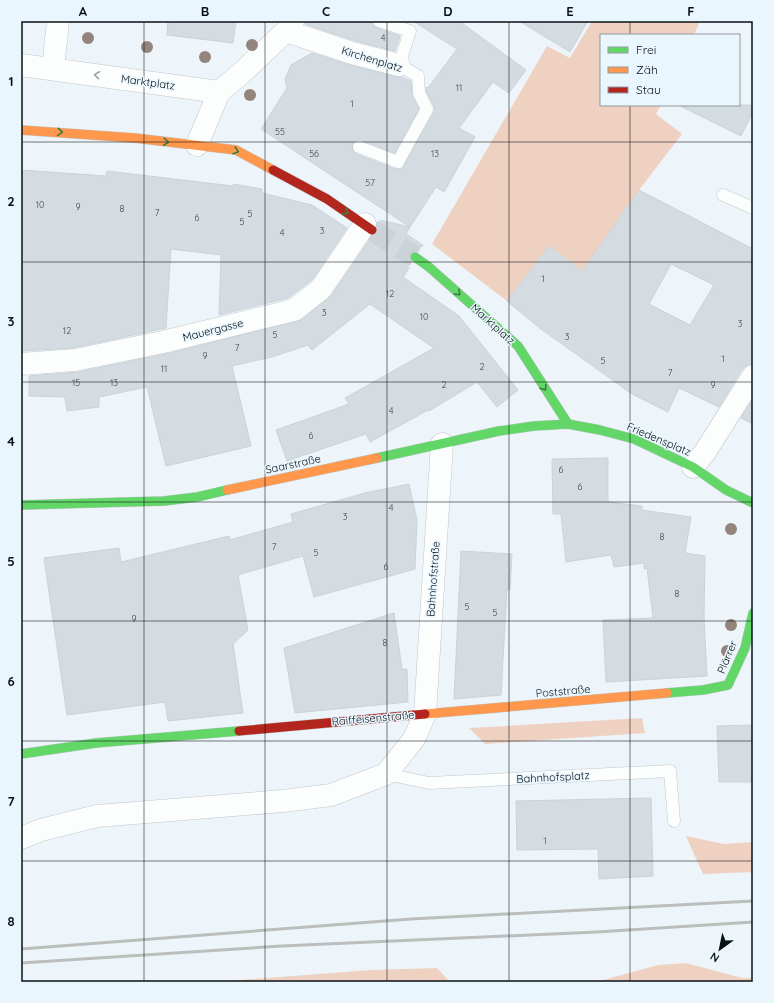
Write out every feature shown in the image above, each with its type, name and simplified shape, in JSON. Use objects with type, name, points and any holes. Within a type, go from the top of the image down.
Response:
[{"type":"street","points":[[53,69],[58,21]]},
{"type":"street","points":[[197,145],[219,92],[245,70],[290,26]]},
{"type":"street","name":"Kirchenplatz","points":[[290,26],[352,52],[399,65]]},
{"type":"street","name":"Marktplatz","points":[[21,65],[219,92]]},
{"type":"street","points":[[21,130],[135,138],[236,150],[327,199],[368,227]]},
{"type":"street","name":"Mauergasse","points":[[21,364],[75,360],[163,342],[294,310],[321,289],[368,227]]},
{"type":"street","name":"Marktplatz","points":[[415,258],[429,267],[518,346],[568,424]]},
{"type":"street","points":[[693,467],[705,452],[753,376]]},
{"type":"street","name":"Saarstraße","points":[[21,505],[164,501],[197,497],[499,431],[534,426],[568,424]]},
{"type":"street","name":"Friedensplatz","points":[[568,424],[600,430],[634,439],[693,467],[726,490],[753,503]]},
{"type":"street","name":"Bahnhofstraße","points":[[425,714],[442,444]]},
{"type":"street","name":"Plärrer","points":[[704,690],[728,685],[745,648],[753,613]]},
{"type":"street","name":"Poststraße","points":[[425,714],[704,690]]},
{"type":"street","name":"Raiffeisenstraße","points":[[21,754],[96,743],[425,714],[414,739],[386,774],[331,796],[97,816],[41,830],[21,838]]},
{"type":"lane","points":[[379,21],[410,31],[399,65]]},
{"type":"lane","name":"Kirchenplatz","points":[[359,147],[398,162],[427,109],[419,93],[418,76],[399,65]]},
{"type":"lane","points":[[724,195],[753,208]]},
{"type":"lane","name":"Bahnhofsplatz","points":[[386,774],[429,783],[670,771],[674,821]]},
{"type":"shaded area","points":[[592,21],[700,21],[694,34],[600,34],[600,106],[660,106],[656,114],[682,134],[639,190],[583,271],[549,246],[507,301],[432,244],[547,46],[570,58]]},
{"type":"shaded area","points":[[642,718],[645,733],[485,744],[469,728]]},
{"type":"shaded area","points":[[686,836],[724,844],[753,842],[753,872],[703,874]]},
{"type":"shaded area","points":[[686,963],[742,978],[753,978],[753,982],[596,982],[658,965]]},
{"type":"shaded area","points":[[437,968],[450,982],[214,982],[371,970]]},
{"type":"building","points":[[168,21],[236,21],[233,43],[167,35]]},
{"type":"building","points":[[305,21],[368,21],[372,22],[373,26],[377,28],[400,36],[395,51],[356,41],[305,24]]},
{"type":"building","points":[[413,21],[459,21],[526,70],[509,93],[493,82],[459,128],[475,137],[444,192],[436,187],[410,227],[261,129],[287,88],[285,79],[291,65],[312,53],[349,65],[401,77],[411,81],[412,96],[419,109],[395,153],[361,140],[354,141],[352,148],[356,154],[395,169],[402,168],[434,112],[434,106],[426,91],[426,87],[428,88],[457,49]]},
{"type":"building","points":[[519,21],[588,21],[570,52]]},
{"type":"building","points":[[753,105],[753,112],[741,136],[680,106]]},
{"type":"building","points":[[21,170],[106,176],[107,171],[233,186],[233,184],[262,189],[262,193],[312,205],[347,228],[312,280],[288,298],[219,315],[221,255],[171,249],[166,328],[73,348],[21,351]]},
{"type":"building","points":[[639,190],[753,249],[753,364],[747,365],[742,369],[719,407],[679,388],[668,412],[632,394],[541,329],[507,301],[549,246],[582,271]],"holes":[[[671,264],[714,285],[690,325],[649,304]]]},
{"type":"building","points":[[380,220],[410,227],[406,234],[423,245],[422,247],[416,245],[410,246],[405,250],[403,256],[404,262],[409,268],[403,277],[459,316],[518,390],[497,407],[477,382],[429,411],[428,410],[370,442],[366,434],[287,461],[276,430],[349,404],[345,398],[434,348],[370,304],[312,350],[308,345],[272,357],[232,366],[251,446],[166,466],[147,387],[99,397],[99,407],[67,411],[65,397],[29,396],[29,376],[78,372],[166,354],[301,320],[331,296],[368,242],[377,241],[382,237],[384,231]]},
{"type":"building","points":[[753,399],[753,424],[741,418]]},
{"type":"building","points":[[608,458],[608,502],[642,506],[642,510],[691,517],[685,553],[705,556],[704,617],[707,676],[606,682],[603,620],[653,618],[647,568],[644,569],[644,563],[614,567],[611,555],[566,562],[561,514],[553,514],[552,459]]},
{"type":"building","points":[[409,484],[417,520],[415,569],[314,597],[303,556],[238,575],[248,630],[233,644],[243,713],[168,721],[165,702],[67,715],[44,558],[119,548],[121,562],[229,536],[230,540],[293,522],[291,514],[365,493]]},
{"type":"building","points":[[461,551],[512,554],[510,590],[507,589],[501,695],[454,699]]},
{"type":"building","points":[[394,613],[402,669],[407,669],[408,702],[295,713],[284,648]]},
{"type":"building","points":[[753,725],[753,782],[719,782],[717,726]]},
{"type":"building","points":[[651,798],[653,876],[599,879],[598,849],[517,850],[516,801]]},
{"type":"tunnel","points":[[372,230],[415,257]]},
{"type":"railway","points":[[21,949],[411,919],[753,901]]},
{"type":"railway","points":[[21,963],[282,946],[597,932],[753,922]]},
{"type":"traffic: fast","points":[[415,257],[429,267],[518,346],[568,424]]},
{"type":"traffic: fast","points":[[377,458],[499,431],[534,426],[568,424],[600,430],[634,439],[693,467],[726,490],[753,503]]},
{"type":"traffic: fast","points":[[21,505],[164,501],[197,497],[227,490]]},
{"type":"traffic: fast","points":[[667,693],[703,690],[728,685],[745,648],[753,613]]},
{"type":"traffic: fast","points":[[21,754],[96,743],[239,731]]},
{"type":"traffic: slow","points":[[21,130],[135,138],[236,150],[273,170]]},
{"type":"traffic: slow","points":[[227,490],[377,458]]},
{"type":"traffic: slow","points":[[425,714],[667,693]]},
{"type":"traffic: jam","points":[[273,170],[327,199],[372,230]]},
{"type":"traffic: jam","points":[[239,731],[425,714]]}]
